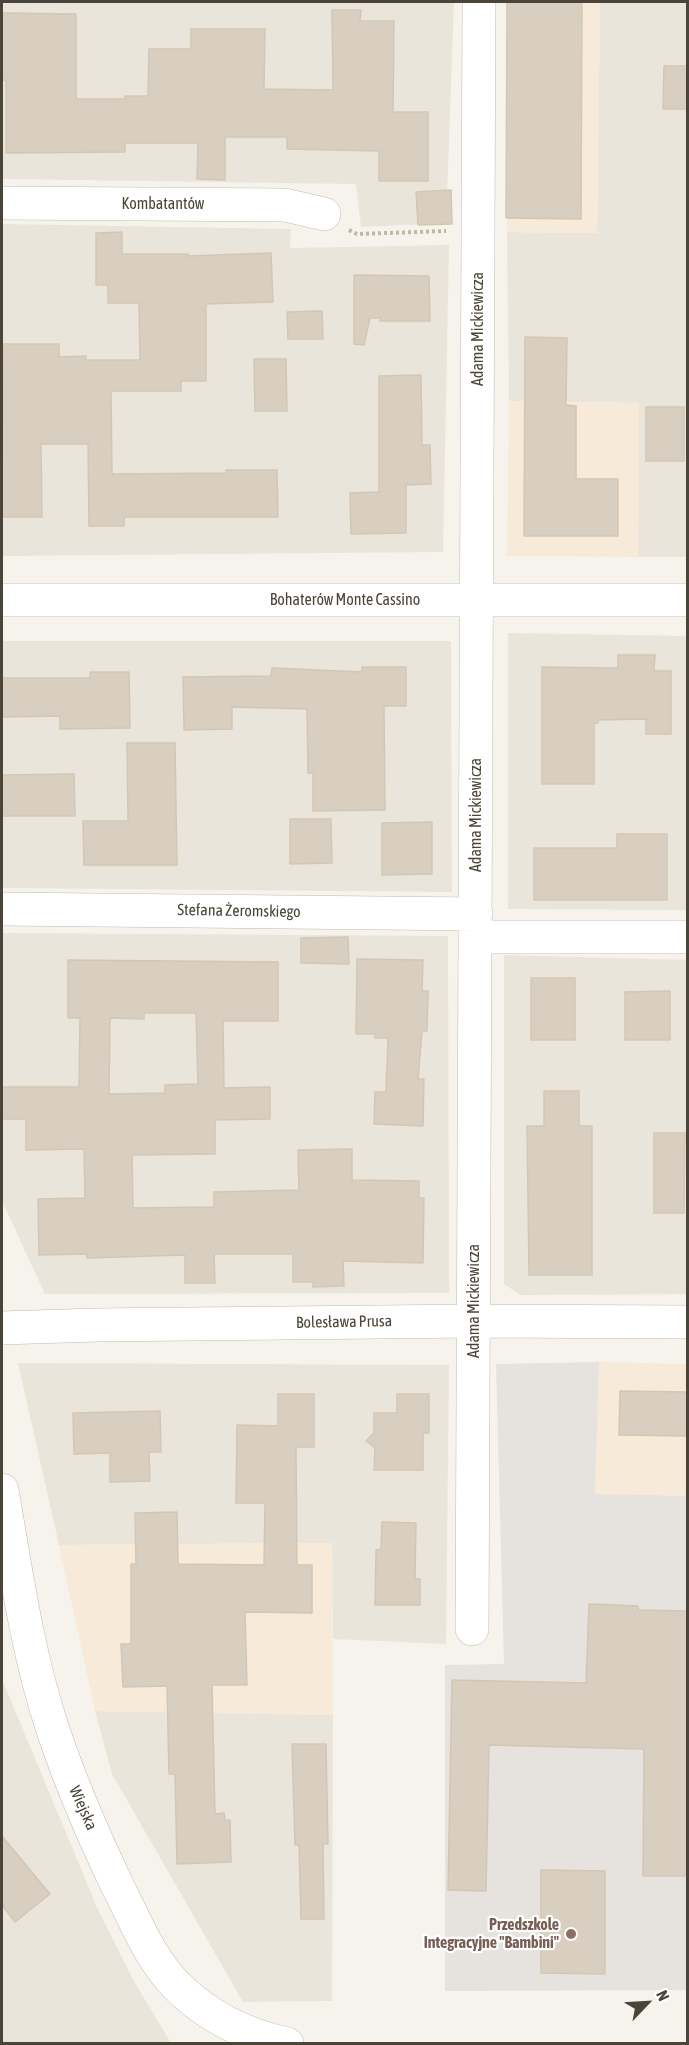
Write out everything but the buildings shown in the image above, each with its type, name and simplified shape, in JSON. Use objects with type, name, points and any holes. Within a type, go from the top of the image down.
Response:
[{"type":"street","name":"Adama Mickiewicza","points":[[472,1629],[479,2]]},
{"type":"street","name":"Kombatantów","points":[[2,203],[285,205],[324,214]]},
{"type":"street","name":"Bohaterów Monte Cassino","points":[[2,600],[687,600]]},
{"type":"street","name":"Stefana Żeromskiego","points":[[2,909],[476,926],[687,937]]},
{"type":"street","name":"Bolesława Prusa","points":[[2,1328],[474,1321],[687,1322]]},
{"type":"street","name":"Wiejska","points":[[2,1491],[25,1622],[52,1728],[70,1780],[148,1945],[177,1986],[199,2006],[228,2025],[242,2031],[287,2043]]},
{"type":"path","points":[[324,214],[357,234],[479,230]]},
{"type":"shaded area","points":[[2,2],[454,2],[446,223],[361,227],[356,184],[2,179]]},
{"type":"shaded area","points":[[509,2],[600,2],[597,233],[507,232]]},
{"type":"shaded area","points":[[600,2],[687,2],[687,557],[638,557],[639,403],[509,401],[507,232],[597,233]]},
{"type":"shaded area","points":[[2,224],[291,229],[290,248],[449,245],[443,552],[2,556]]},
{"type":"shaded area","points":[[509,401],[639,403],[638,557],[507,556]]},
{"type":"shaded area","points":[[508,633],[687,636],[687,910],[508,909]]},
{"type":"shaded area","points":[[2,641],[451,641],[452,892],[2,888]]},
{"type":"shaded area","points":[[2,933],[448,936],[449,1293],[45,1294],[2,1201]]},
{"type":"shaded area","points":[[504,955],[687,960],[687,1294],[520,1295],[504,1284]]},
{"type":"shaded area","points":[[599,1362],[687,1364],[687,1496],[595,1495]]},
{"type":"shaded area","points":[[599,1362],[595,1494],[687,1496],[687,1990],[445,1991],[445,1665],[504,1664],[496,1364]]},
{"type":"shaded area","points":[[18,1363],[449,1365],[446,1644],[333,1639],[332,1543],[59,1545]]},
{"type":"shaded area","points":[[332,1543],[333,1715],[95,1711],[59,1545]]},
{"type":"shaded area","points":[[4,1684],[97,1907],[135,1983],[171,2043],[2,2043],[2,1685]]},
{"type":"shaded area","points":[[95,1711],[333,1715],[332,2001],[243,2002],[112,1774]]},
{"type":"place","name":"Przedszkole Integracyjne \"Bambini\"","points":[[571,1934]]}]
